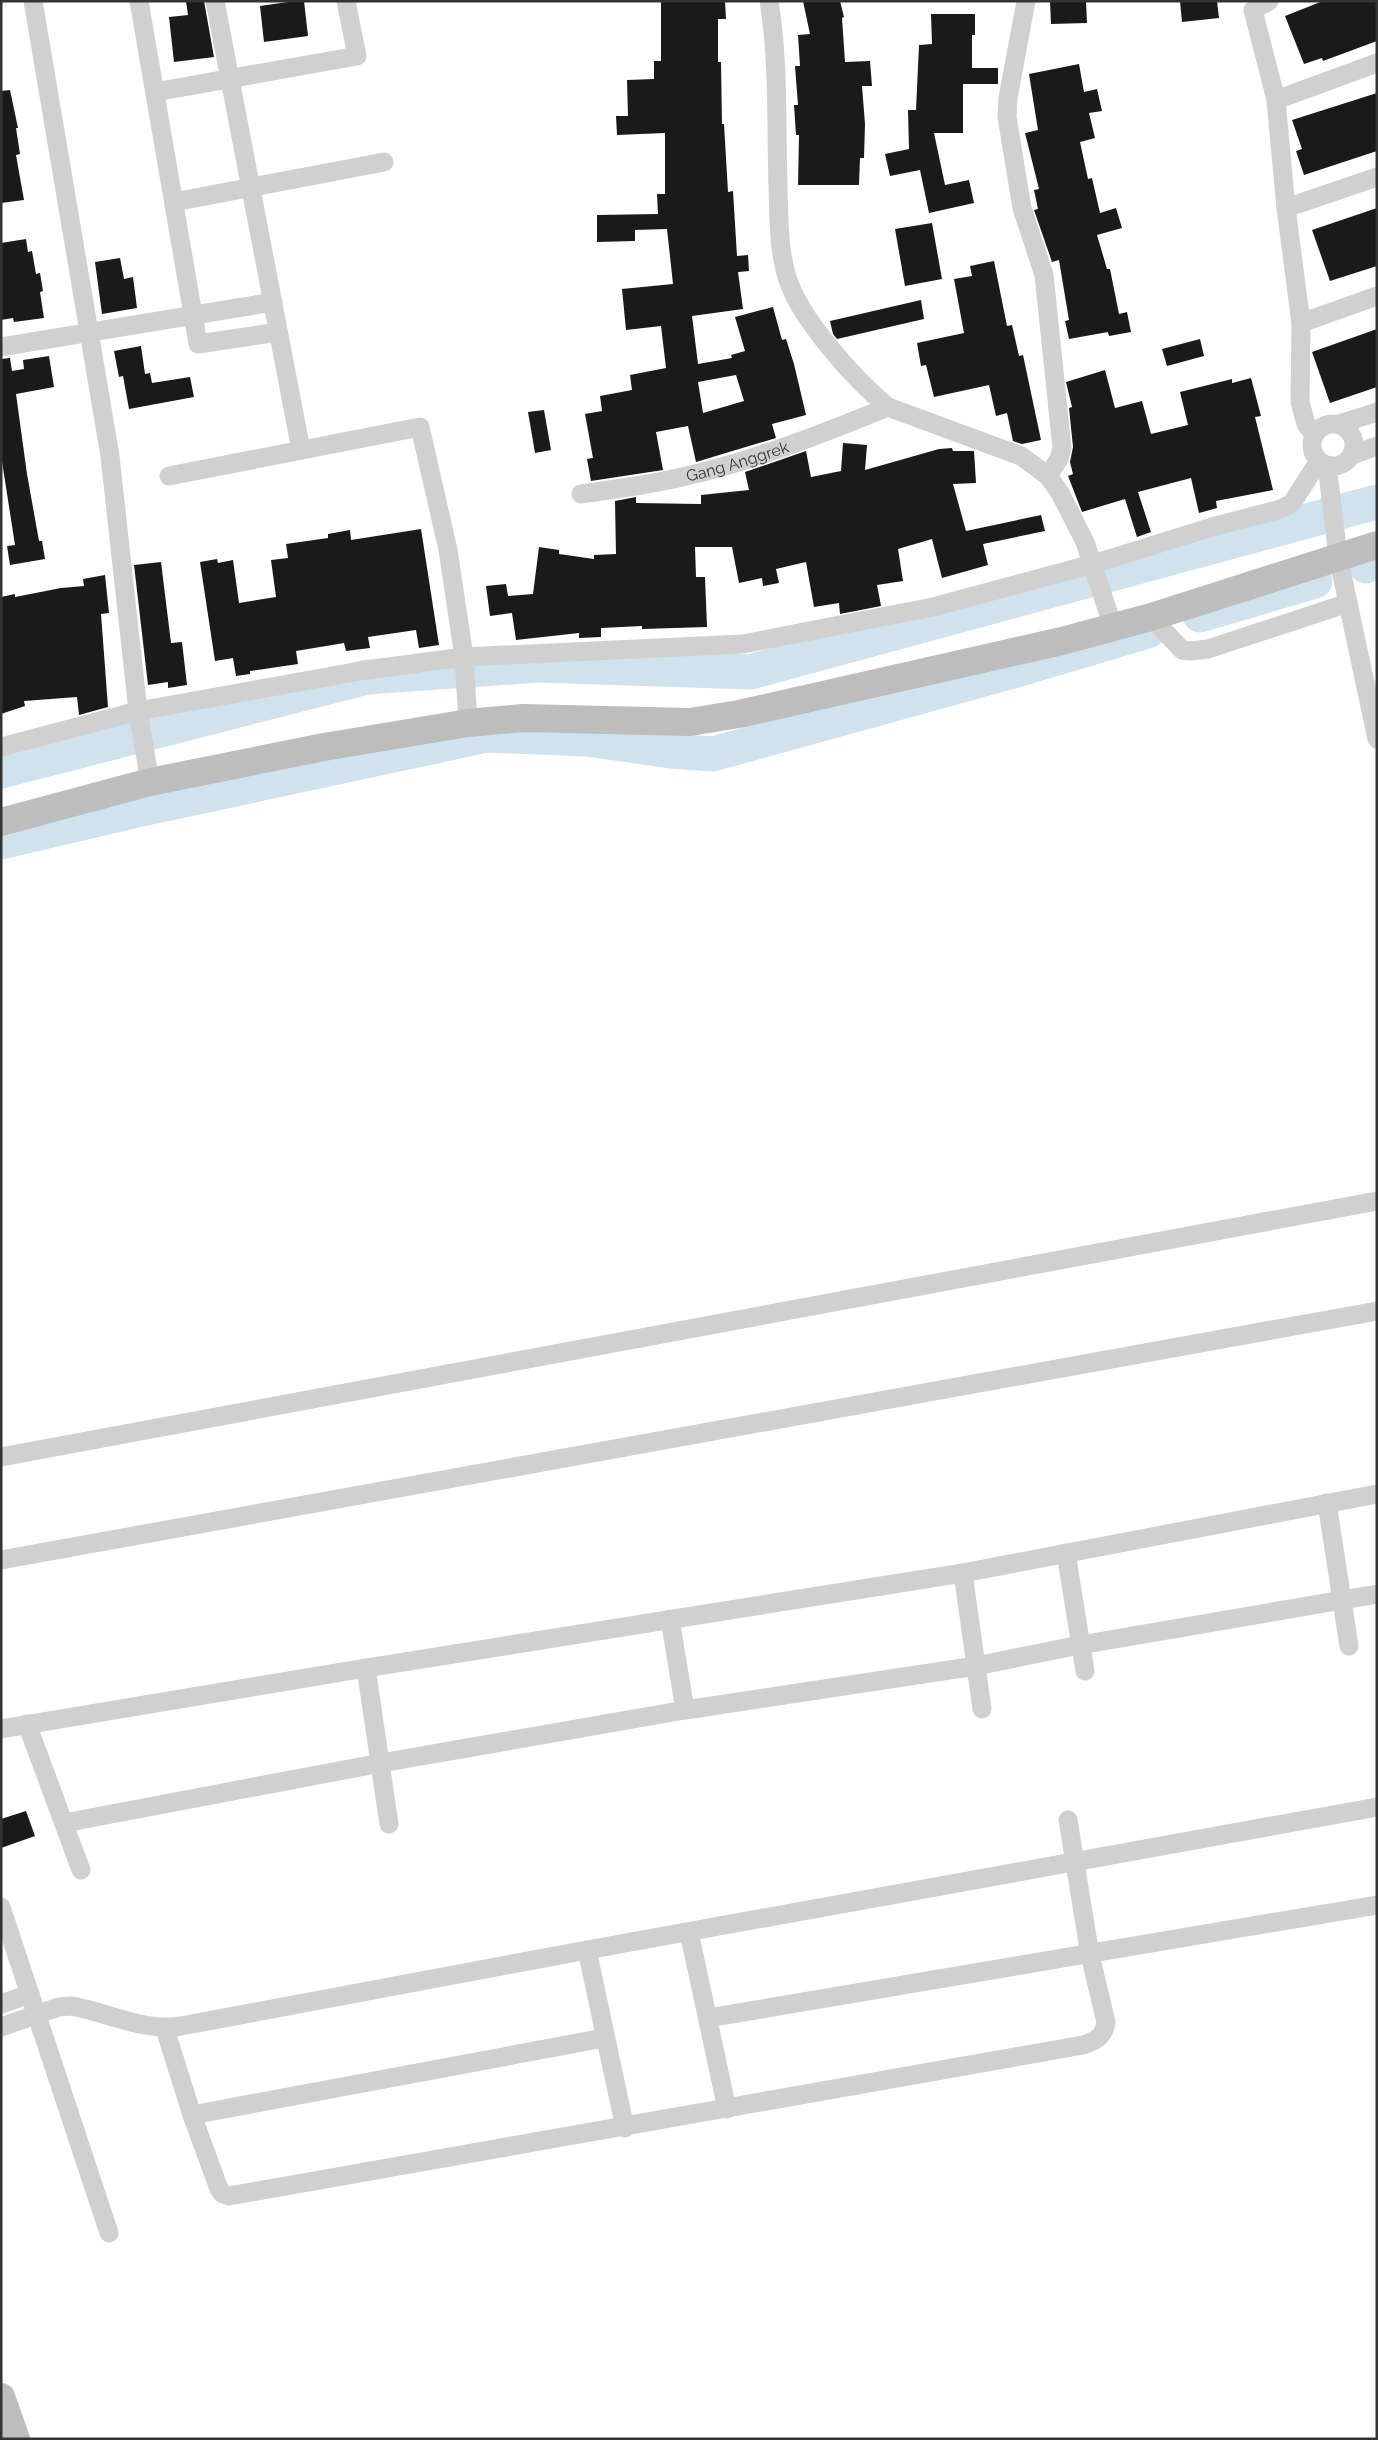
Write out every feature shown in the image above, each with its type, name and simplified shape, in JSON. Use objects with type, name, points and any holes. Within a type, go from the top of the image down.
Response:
[{"type":"street","points":[[33,1],[110,456],[139,716],[148,771]]},
{"type":"street","points":[[139,1],[198,344],[278,332]]},
{"type":"street","points":[[215,1],[300,450]]},
{"type":"street","points":[[155,92],[357,56],[346,1]]},
{"type":"street","points":[[768,1],[774,34],[779,229],[786,277],[796,300],[812,326],[871,393],[888,406],[1021,456],[1036,464],[1048,476],[1076,522],[1095,570],[1110,617]]},
{"type":"street","points":[[1026,1],[1008,98],[1008,117],[1022,208],[1044,275],[1062,448],[1059,460],[1048,476]]},
{"type":"street","points":[[1269,1],[1253,10],[1276,100],[1286,208],[1301,323],[1300,402],[1306,424],[1314,434]]},
{"type":"street","points":[[1276,100],[1377,63]]},
{"type":"street","points":[[174,202],[384,162]]},
{"type":"street","points":[[1286,208],[1377,177]]},
{"type":"street","points":[[1301,323],[1377,296]]},
{"type":"street","points":[[1,347],[88,331],[273,302]]},
{"type":"street","name":"Gang Anggrek","points":[[581,494],[661,482],[735,463],[839,427],[888,406]]},
{"type":"street","points":[[1377,412],[1339,424],[1325,425],[1314,434],[1312,448],[1323,463],[1336,548],[1377,739]]},
{"type":"street","points":[[1339,424],[1350,431],[1353,436],[1354,449],[1352,455]]},
{"type":"street","points":[[169,476],[420,427],[448,550],[464,663],[468,711]]},
{"type":"street","points":[[1323,463],[1341,465],[1352,455],[1377,446]]},
{"type":"street","points":[[1,747],[139,716],[366,670],[743,644],[933,607],[1095,570],[1212,527],[1288,506],[1323,463]]},
{"type":"street","points":[[1,822],[148,771],[324,747],[468,711],[522,718],[690,722],[716,718],[1062,641],[1110,617],[1157,625],[1336,548],[1377,545]]},
{"type":"street","points":[[1157,625],[1182,650],[1190,652],[1208,649],[1348,603]]},
{"type":"street","points":[[1,1457],[1377,1201]]},
{"type":"street","points":[[1,1560],[1377,1311]]},
{"type":"street","points":[[1,1729],[670,1618],[964,1573],[1377,1494]]},
{"type":"street","points":[[1327,1503],[1349,1646]]},
{"type":"street","points":[[1066,1553],[1085,1671]]},
{"type":"street","points":[[964,1573],[982,1709]]},
{"type":"street","points":[[64,1823],[381,1763],[685,1710],[976,1666],[1080,1645],[1377,1594]]},
{"type":"street","points":[[670,1618],[685,1710]]},
{"type":"street","points":[[366,1668],[389,1824]]},
{"type":"street","points":[[27,1724],[80,1870]]},
{"type":"street","points":[[1,2027],[37,2014],[71,2006],[144,2026],[165,2029],[587,1950],[1377,1807]]},
{"type":"street","points":[[165,2029],[192,2115],[219,2189],[223,2194],[229,2196],[624,2128],[1096,2041],[1104,2032],[1106,2022],[1090,1955],[1068,1820]]},
{"type":"street","points":[[708,2018],[1090,1955],[1377,1905]]},
{"type":"street","points":[[1,1907],[109,2233]]},
{"type":"street","points":[[689,1932],[727,2108]]},
{"type":"street","points":[[587,1950],[624,2128]]},
{"type":"street","points":[[1,2004],[30,1994]]},
{"type":"street","points":[[192,2115],[604,2038]]},
{"type":"street","points":[[1,2397],[16,2439]]},
{"type":"building","points":[[186,1],[204,1],[214,57],[174,62],[169,17],[188,15]]},
{"type":"building","points":[[304,1],[308,36],[264,42],[260,6]]},
{"type":"building","points":[[661,1],[725,1],[726,19],[718,19],[718,62],[721,62],[722,124],[724,124],[728,192],[733,191],[737,256],[748,255],[749,271],[738,272],[743,309],[692,316],[698,364],[732,358],[731,355],[745,351],[735,317],[773,307],[782,340],[786,339],[794,364],[806,415],[772,424],[776,438],[696,462],[688,426],[656,432],[663,470],[591,481],[587,459],[593,458],[585,414],[602,411],[600,396],[632,390],[630,375],[666,368],[661,326],[626,330],[622,289],[673,284],[667,229],[635,230],[635,241],[597,242],[597,215],[658,214],[657,194],[665,194],[665,133],[617,135],[616,116],[628,116],[627,80],[654,79],[654,61],[661,61]],"holes":[[[736,375],[744,401],[703,413],[698,382]]]},
{"type":"building","points":[[803,1],[840,1],[844,17],[842,18],[845,62],[870,61],[872,86],[862,86],[865,124],[864,158],[860,158],[859,185],[798,185],[799,135],[796,135],[794,105],[798,105],[795,66],[800,66],[798,35],[810,34]]},
{"type":"building","points":[[1050,1],[1086,1],[1087,23],[1051,24]]},
{"type":"building","points":[[1180,1],[1217,1],[1219,18],[1182,22]]},
{"type":"building","points":[[1323,1],[1377,1],[1377,41],[1323,61],[1322,58],[1304,64],[1285,16]]},
{"type":"building","points":[[931,14],[975,14],[975,35],[972,35],[972,68],[998,68],[998,84],[963,84],[963,133],[934,133],[945,185],[969,180],[974,203],[929,213],[920,170],[890,176],[885,154],[909,149],[908,110],[916,110],[919,45],[932,44]]},
{"type":"building","points":[[1079,64],[1084,92],[1097,89],[1102,111],[1089,113],[1095,138],[1080,142],[1088,179],[1092,178],[1100,213],[1116,208],[1122,228],[1097,235],[1107,269],[1110,269],[1119,314],[1127,312],[1131,332],[1109,336],[1108,332],[1069,339],[1065,321],[1069,320],[1059,260],[1052,262],[1034,210],[1038,209],[1034,190],[1039,189],[1025,133],[1038,130],[1029,74]]},
{"type":"building","points":[[10,90],[18,128],[16,128],[20,154],[16,155],[24,200],[1,203],[1,91]]},
{"type":"building","points":[[1377,93],[1377,151],[1304,175],[1296,151],[1302,149],[1292,120]]},
{"type":"building","points":[[1377,208],[1377,266],[1330,281],[1312,230]]},
{"type":"building","points":[[932,223],[942,279],[905,286],[895,229]]},
{"type":"building","points":[[26,239],[28,252],[32,251],[36,274],[40,273],[43,291],[40,292],[44,318],[14,322],[13,318],[1,320],[1,243]]},
{"type":"building","points":[[120,258],[124,279],[133,277],[137,308],[102,314],[95,262]]},
{"type":"building","points":[[994,261],[1007,326],[1012,325],[1019,356],[1023,355],[1041,440],[1022,444],[1013,441],[1007,413],[996,416],[989,385],[934,397],[926,365],[921,366],[917,343],[964,333],[954,279],[972,276],[970,266]]},
{"type":"building","points":[[921,300],[924,319],[837,339],[833,334],[830,321]]},
{"type":"building","points":[[1377,329],[1377,387],[1330,403],[1312,352]]},
{"type":"building","points":[[1200,339],[1204,356],[1167,366],[1162,349]]},
{"type":"building","points":[[141,346],[145,374],[150,373],[152,383],[190,377],[194,397],[129,409],[123,376],[119,377],[114,351]]},
{"type":"building","points":[[49,356],[54,387],[16,394],[27,474],[39,541],[42,541],[45,559],[10,565],[7,546],[15,545],[1,455],[1,359],[10,358],[12,371],[24,369],[23,360]]},
{"type":"building","points":[[1105,370],[1115,408],[1142,401],[1151,434],[1188,425],[1180,392],[1232,379],[1232,383],[1251,378],[1261,416],[1255,417],[1273,490],[1216,501],[1217,508],[1199,513],[1191,478],[1138,492],[1151,532],[1137,537],[1125,499],[1082,512],[1068,476],[1073,474],[1070,462],[1073,447],[1069,408],[1072,407],[1066,382]]},
{"type":"building","points":[[544,410],[551,450],[535,453],[528,412]]},
{"type":"building","points":[[843,443],[867,445],[865,470],[939,449],[952,448],[953,451],[974,451],[976,483],[953,484],[966,531],[1041,515],[1045,531],[983,544],[988,565],[942,578],[932,539],[898,549],[903,581],[877,585],[881,606],[840,614],[839,603],[814,607],[806,562],[776,569],[779,583],[763,586],[762,578],[739,583],[732,547],[695,547],[696,577],[705,577],[707,627],[642,629],[642,626],[601,628],[601,637],[579,638],[579,633],[516,640],[512,613],[490,616],[486,586],[506,584],[508,596],[533,594],[539,547],[559,550],[559,554],[594,559],[594,555],[616,554],[615,501],[636,497],[636,503],[701,504],[701,495],[749,490],[745,472],[806,451],[811,477],[841,471]]},
{"type":"building","points":[[421,529],[439,645],[419,648],[416,630],[368,637],[370,648],[346,651],[344,643],[296,651],[298,664],[250,671],[250,674],[236,676],[233,658],[215,661],[200,562],[217,559],[218,563],[233,560],[239,603],[276,597],[271,560],[288,558],[286,544],[328,538],[328,534],[350,530],[351,540]]},
{"type":"building","points":[[161,562],[171,643],[182,642],[187,685],[168,688],[168,682],[148,685],[134,565]]},
{"type":"building","points":[[105,575],[109,613],[101,614],[108,707],[79,715],[77,697],[24,701],[25,706],[1,714],[1,597],[15,594],[15,597],[61,588],[84,586],[83,579]]},
{"type":"building","points":[[26,1811],[35,1836],[1,1848],[1,1819]]},
{"type":"waterway","points":[[1,771],[367,677],[538,665],[750,672],[1377,502]]},
{"type":"waterway","points":[[1366,566],[1377,562]]},
{"type":"waterway","points":[[1200,615],[1315,581]]},
{"type":"waterway","points":[[1,842],[137,810],[487,735],[587,739],[671,751],[713,754],[1027,667],[1148,631]]}]
